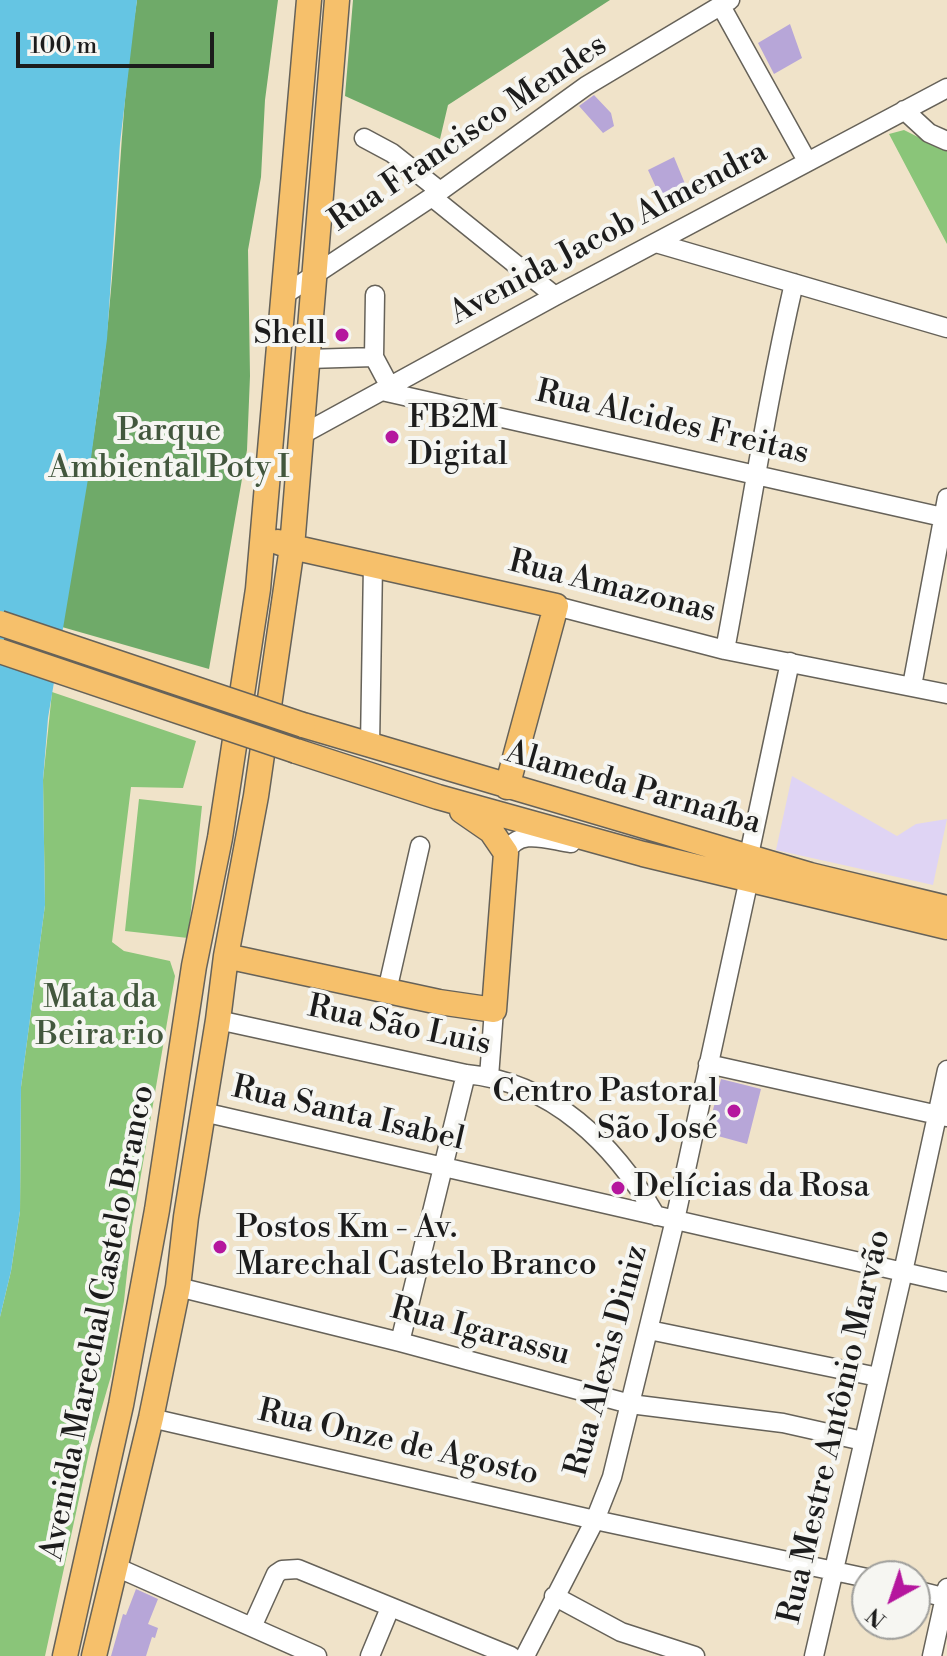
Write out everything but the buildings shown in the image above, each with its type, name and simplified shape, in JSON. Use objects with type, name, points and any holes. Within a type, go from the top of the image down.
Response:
[{"type":"main road","name":"Avenida Marechal Castelo Branco","points":[[65,1656],[121,1405],[157,1210],[194,966],[227,790],[258,589],[309,0]]},
{"type":"main road","name":"Avenida Marechal Castelo Branco","points":[[94,1656],[151,1418],[178,1287],[226,956],[256,796],[292,547],[337,0]]},
{"type":"main road","name":"Rua Amazonas","points":[[263,536],[292,547],[556,606]]},
{"type":"main road","points":[[507,787],[556,606]]},
{"type":"main road","name":"Alameda Parnaíba","points":[[0,623],[303,725],[507,787],[749,867],[810,875],[947,908]]},
{"type":"main road","points":[[0,651],[438,797],[643,854],[749,867],[947,927]]},
{"type":"main road","points":[[227,790],[256,796]]},
{"type":"main road","points":[[226,956],[387,991],[494,1010],[506,853],[491,831],[438,797]]},
{"type":"main road","points":[[157,1210],[186,1217]]},
{"type":"main road","points":[[95,1524],[124,1531]]},
{"type":"street","name":"Rua Francisco Mendes","points":[[284,295],[436,194],[586,86],[726,3]]},
{"type":"street","points":[[726,3],[807,161]]},
{"type":"street","name":"Avenida Jacob Almendra","points":[[301,435],[947,88]]},
{"type":"street","points":[[904,110],[929,133],[947,141]]},
{"type":"street","points":[[364,138],[392,153],[555,296]]},
{"type":"street","points":[[688,226],[692,242],[712,260]]},
{"type":"street","points":[[656,243],[947,328]]},
{"type":"street","points":[[725,650],[772,387],[794,283]]},
{"type":"street","points":[[375,295],[374,357],[386,389]]},
{"type":"street","points":[[308,359],[374,357]]},
{"type":"street","name":"Rua Alcides Freitas","points":[[386,389],[758,475],[946,511]]},
{"type":"street","points":[[912,686],[946,511]]},
{"type":"street","points":[[370,746],[373,564]]},
{"type":"street","name":"Rua Amazonas","points":[[556,606],[725,650],[947,694]]},
{"type":"street","name":"Rua Alexis Diniz","points":[[525,1656],[595,1520],[612,1477],[649,1330],[666,1218],[708,1064],[790,662]]},
{"type":"street","points":[[506,853],[511,843],[522,837],[643,854]]},
{"type":"street","points":[[387,991],[420,846]]},
{"type":"street","points":[[489,1077],[494,1010]]},
{"type":"street","name":"Rua São Luis","points":[[218,1020],[489,1077],[530,1089],[562,1108],[616,1159],[666,1218]]},
{"type":"street","points":[[708,1064],[942,1116]]},
{"type":"street","name":"Rua Mestre Antônio Marvão","points":[[814,1656],[942,1116],[947,1070]]},
{"type":"street","points":[[400,1342],[466,1074]]},
{"type":"street","name":"Rua Santa Isabel","points":[[203,1112],[947,1282]]},
{"type":"street","name":"Rua Igarassu","points":[[178,1287],[630,1404],[783,1423],[863,1441]]},
{"type":"street","points":[[649,1330],[878,1377]]},
{"type":"street","name":"Rua Onze de Agosto","points":[[151,1418],[595,1520],[851,1574]]},
{"type":"street","points":[[116,1567],[252,1627],[272,1647],[317,1656]]},
{"type":"street","points":[[252,1627],[276,1574],[290,1568],[511,1656]]},
{"type":"street","points":[[932,1656],[946,1594]]},
{"type":"street","points":[[554,1596],[621,1632],[695,1656]]},
{"type":"street","points":[[370,1656],[390,1608]]},
{"type":"shaded area","points":[[792,776],[897,836],[916,824],[947,819],[933,885],[776,850]]},
{"type":"green space","name":"Parque Ambiental Poty I","points":[[137,0],[278,0],[265,100],[261,177],[248,250],[250,376],[247,450],[209,669],[62,627],[103,366]]},
{"type":"green space","points":[[353,0],[610,0],[448,105],[440,139],[345,96]]},
{"type":"green space","points":[[904,130],[947,146],[947,244],[889,134]]},
{"type":"green space","name":"Mata da Beira rio","points":[[52,692],[196,741],[183,788],[131,787],[112,942],[124,951],[170,961],[175,976],[132,1227],[124,1301],[111,1376],[90,1448],[45,1656],[0,1656],[0,1317],[20,1211],[21,1087],[45,905],[43,780]]},
{"type":"green space","points":[[139,799],[202,806],[188,938],[125,931]]},
{"type":"water","points":[[0,0],[137,0],[120,143],[107,339],[89,473],[48,718],[43,780],[45,905],[21,1087],[20,1211],[0,1317]]},
{"type":"place","name":"Shell","points":[[342,335]]},
{"type":"place","name":"FB2M Digital","points":[[392,437]]},
{"type":"place","name":"Centro Pastoral São José","points":[[734,1111]]},
{"type":"place","name":"Delícias da Rosa","points":[[618,1188]]},
{"type":"place","name":"Postos Km - Av. Marechal Castelo Branco","points":[[220,1247]]}]
